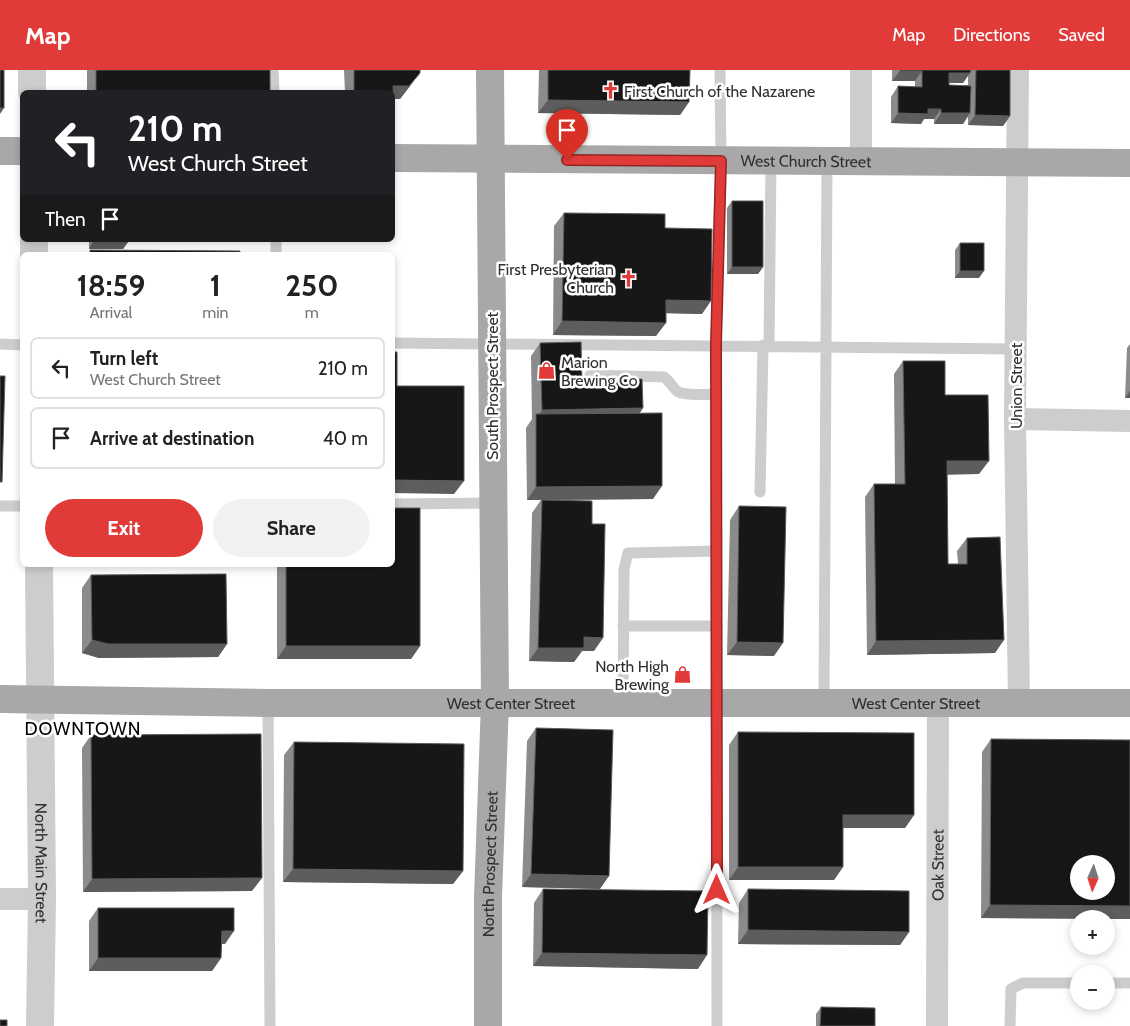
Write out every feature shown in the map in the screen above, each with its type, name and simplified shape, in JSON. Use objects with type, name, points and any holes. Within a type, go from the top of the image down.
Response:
[{"type":"main road","name":"South Prospect Street","points":[[490,70],[495,702]]},
{"type":"main road","points":[[0,150],[20,151]]},
{"type":"main road","name":"West Church Street","points":[[395,158],[827,163],[1130,163]]},
{"type":"main road","name":"West Center Street","points":[[0,699],[268,703],[938,704],[1130,702]]},
{"type":"main road","name":"North Prospect Street","points":[[488,1026],[488,897],[495,702]]},
{"type":"street","points":[[32,70],[32,90]]},
{"type":"street","points":[[861,70],[861,163]]},
{"type":"street","name":"Union Street","points":[[1018,70],[1015,419],[1019,702]]},
{"type":"street","points":[[1015,419],[1130,421]]},
{"type":"street","name":"North Main Street","points":[[40,567],[42,899],[40,1026]]},
{"type":"street","name":"Oak Street","points":[[937,1026],[938,704]]},
{"type":"street","points":[[0,899],[42,899]]},
{"type":"lane","points":[[273,70],[274,90]]},
{"type":"lane","points":[[717,1026],[716,344],[721,161],[720,70]]},
{"type":"lane","points":[[760,492],[771,162]]},
{"type":"lane","points":[[824,703],[827,163]]},
{"type":"lane","points":[[395,343],[716,344],[1016,349]]},
{"type":"lane","points":[[0,344],[20,345]]},
{"type":"lane","points":[[590,375],[664,376],[682,394],[716,394]]},
{"type":"lane","points":[[395,504],[492,503]]},
{"type":"lane","points":[[0,506],[20,506]]},
{"type":"lane","points":[[623,703],[624,570],[628,553],[717,551]]},
{"type":"lane","points":[[623,626],[717,626]]},
{"type":"lane","points":[[268,703],[270,1026]]},
{"type":"lane","points":[[1010,1026],[1011,989],[1023,983],[1070,983]]},
{"type":"lane","points":[[1115,983],[1130,983]]},
{"type":"building","points":[[0,70],[4,70],[4,108],[0,108]]},
{"type":"building","points":[[96,70],[270,70],[270,90],[96,90]]},
{"type":"building","points":[[354,70],[420,70],[420,73],[409,86],[393,86],[393,90],[354,90]]},
{"type":"building","name":"First Church of the Nazarene","points":[[548,70],[690,70],[689,102],[548,100]]},
{"type":"building","points":[[900,70],[971,70],[970,73],[949,73],[949,85],[971,86],[970,113],[941,113],[941,109],[928,109],[928,114],[898,113],[898,86],[922,87],[922,71]]},
{"type":"building","points":[[976,70],[1010,70],[1010,116],[975,115]]},
{"type":"building","points":[[732,201],[763,201],[763,267],[732,267]]},
{"type":"building","name":"First Presbyterian Church","points":[[564,213],[665,214],[665,228],[712,229],[711,301],[666,300],[666,323],[562,321]]},
{"type":"building","points":[[960,243],[984,243],[984,271],[960,271]]},
{"type":"building","points":[[90,250],[240,251],[240,252],[90,252]]},
{"type":"building","points":[[581,342],[582,381],[642,379],[643,408],[542,410],[540,343]]},
{"type":"building","points":[[395,352],[397,352],[397,386],[464,386],[464,481],[395,480]]},
{"type":"building","points":[[903,361],[945,361],[945,395],[988,395],[989,461],[947,461],[948,564],[967,564],[967,538],[1000,537],[1004,640],[876,641],[874,484],[905,484]]},
{"type":"building","points":[[0,376],[5,376],[2,482],[0,482]]},
{"type":"building","points":[[662,413],[662,486],[536,487],[536,414]]},
{"type":"building","points":[[542,500],[592,501],[592,524],[605,524],[603,638],[584,637],[584,648],[538,648]]},
{"type":"building","points":[[739,506],[786,507],[783,643],[737,642]]},
{"type":"building","points":[[395,508],[420,508],[420,646],[286,646],[286,567],[395,567]]},
{"type":"building","points":[[226,574],[227,644],[108,644],[92,640],[91,575]]},
{"type":"building","points":[[536,728],[613,730],[609,876],[531,874]]},
{"type":"building","points":[[738,732],[914,733],[914,815],[843,815],[843,867],[738,867]]},
{"type":"building","points":[[261,734],[262,878],[92,879],[91,735]]},
{"type":"building","points":[[991,739],[1130,740],[1130,906],[990,905]]},
{"type":"building","points":[[294,742],[464,744],[463,871],[293,869]]},
{"type":"building","points":[[543,889],[708,891],[707,955],[542,953]]},
{"type":"building","points":[[748,889],[909,891],[909,932],[748,930]]},
{"type":"building","points":[[98,908],[234,908],[234,931],[222,931],[221,958],[98,958]]},
{"type":"building","points":[[821,1007],[875,1008],[875,1026],[820,1026]]},
{"type":"building","points":[[0,1020],[7,1020],[7,1026],[0,1026]]},
{"type":"place","name":"First Church of the Nazarene","points":[[610,91]]},
{"type":"place","name":"First Presbyterian Church","points":[[628,278]]},
{"type":"place","name":"Marion Brewing Co","points":[[547,371]]},
{"type":"place","name":"North High Brewing","points":[[683,675]]},
{"type":"district","name":"DOWNTOWN","points":[[83,729]]},
{"type":"route","points":[[567,160],[721,161],[716,344],[717,890]]}]
